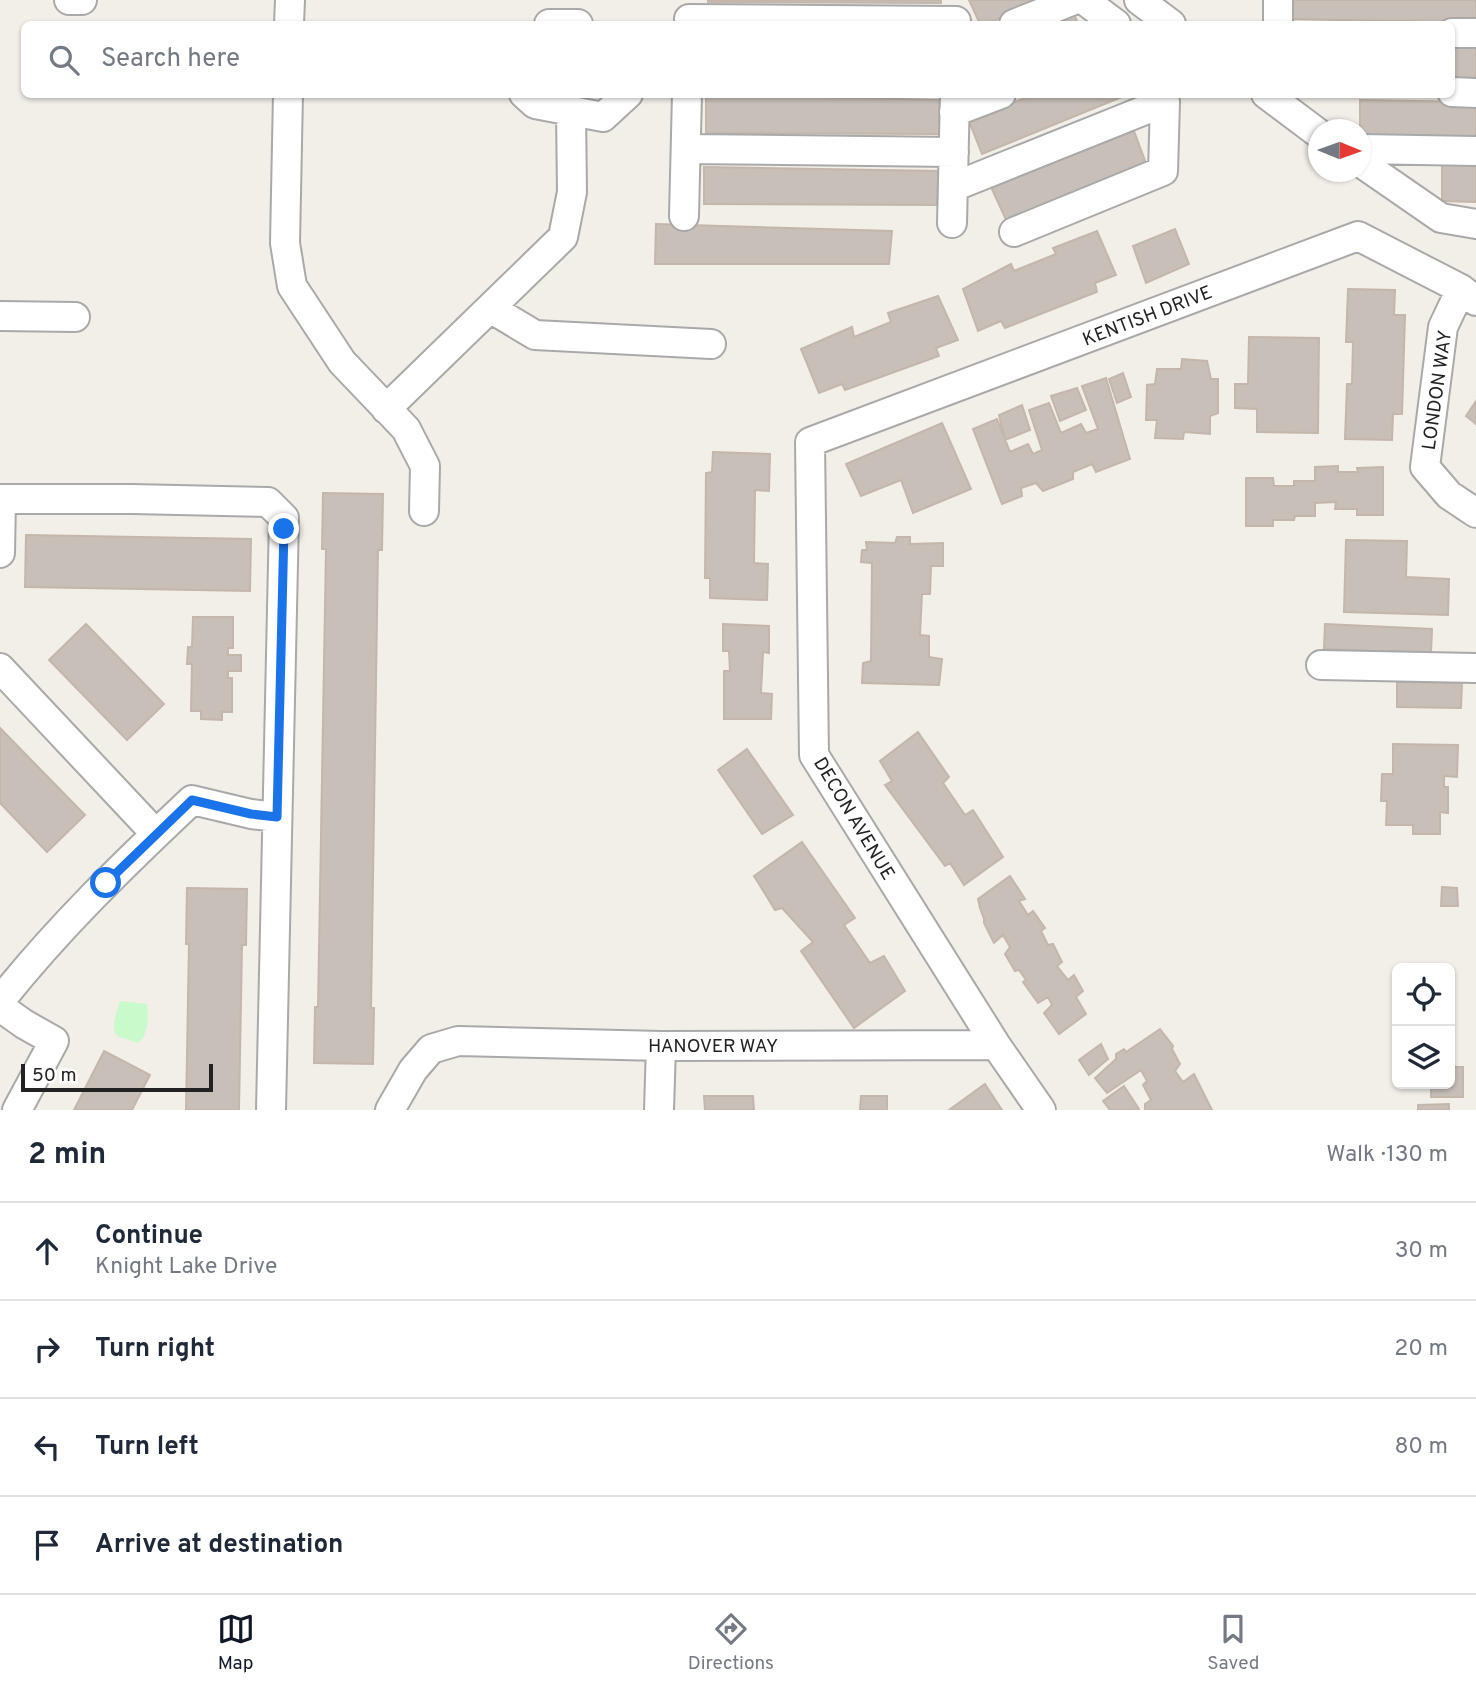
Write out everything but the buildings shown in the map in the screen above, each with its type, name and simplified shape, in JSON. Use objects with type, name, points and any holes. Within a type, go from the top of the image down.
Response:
[{"type":"street","points":[[69,0],[82,0]]},
{"type":"street","points":[[289,21],[290,0]]},
{"type":"street","points":[[1022,21],[1074,0]]},
{"type":"street","points":[[1084,0],[1111,21]]},
{"type":"street","points":[[1139,0],[1167,21]]},
{"type":"street","points":[[1278,0],[1278,21]]},
{"type":"street","points":[[689,15],[956,15]]},
{"type":"street","points":[[1455,33],[1476,33]]},
{"type":"street","points":[[1455,92],[1476,93]]},
{"type":"street","points":[[288,98],[285,243],[292,286],[342,362],[406,429],[425,466],[424,510]]},
{"type":"street","points":[[528,98],[535,104],[603,117],[624,98]]},
{"type":"street","points":[[684,216],[687,98]]},
{"type":"street","points":[[952,223],[954,104],[982,98]]},
{"type":"street","points":[[953,187],[1163,98],[1163,171],[1014,232]]},
{"type":"street","points":[[1274,98],[1308,124]]},
{"type":"street","points":[[386,409],[563,237],[572,192],[571,112]]},
{"type":"street","points":[[686,149],[954,152]]},
{"type":"street","points":[[1371,149],[1476,151]]},
{"type":"street","points":[[1371,170],[1441,218],[1476,224]]},
{"type":"street","name":"KENTISH DRIVE","points":[[810,442],[1358,236],[1469,295]]},
{"type":"street","name":"LONDON WAY","points":[[1469,295],[1443,327],[1425,467],[1448,495],[1476,513]]},
{"type":"street","points":[[490,308],[535,335],[711,344]]},
{"type":"street","points":[[0,316],[75,317]]},
{"type":"street","name":"DECON AVENUE","points":[[810,442],[814,755],[996,1045],[1041,1110]]},
{"type":"street","points":[[0,553],[1,499],[268,502],[284,518],[271,1110]]},
{"type":"street","points":[[1321,665],[1476,668]]},
{"type":"street","points":[[0,668],[156,834]]},
{"type":"street","points":[[0,1002],[56,935],[192,800],[251,814],[277,817]]},
{"type":"street","points":[[0,1007],[54,1041],[17,1110]]},
{"type":"street","name":"HANOVER WAY","points":[[390,1110],[413,1070],[430,1049],[457,1041],[661,1046],[996,1045]]},
{"type":"street","points":[[659,1110],[661,1046]]},
{"type":"green space","points":[[120,1001],[147,1004],[146,1030],[138,1043],[117,1036],[115,1032]]},
{"type":"route","points":[[106,883],[192,800],[251,814],[277,817],[284,529]]}]
